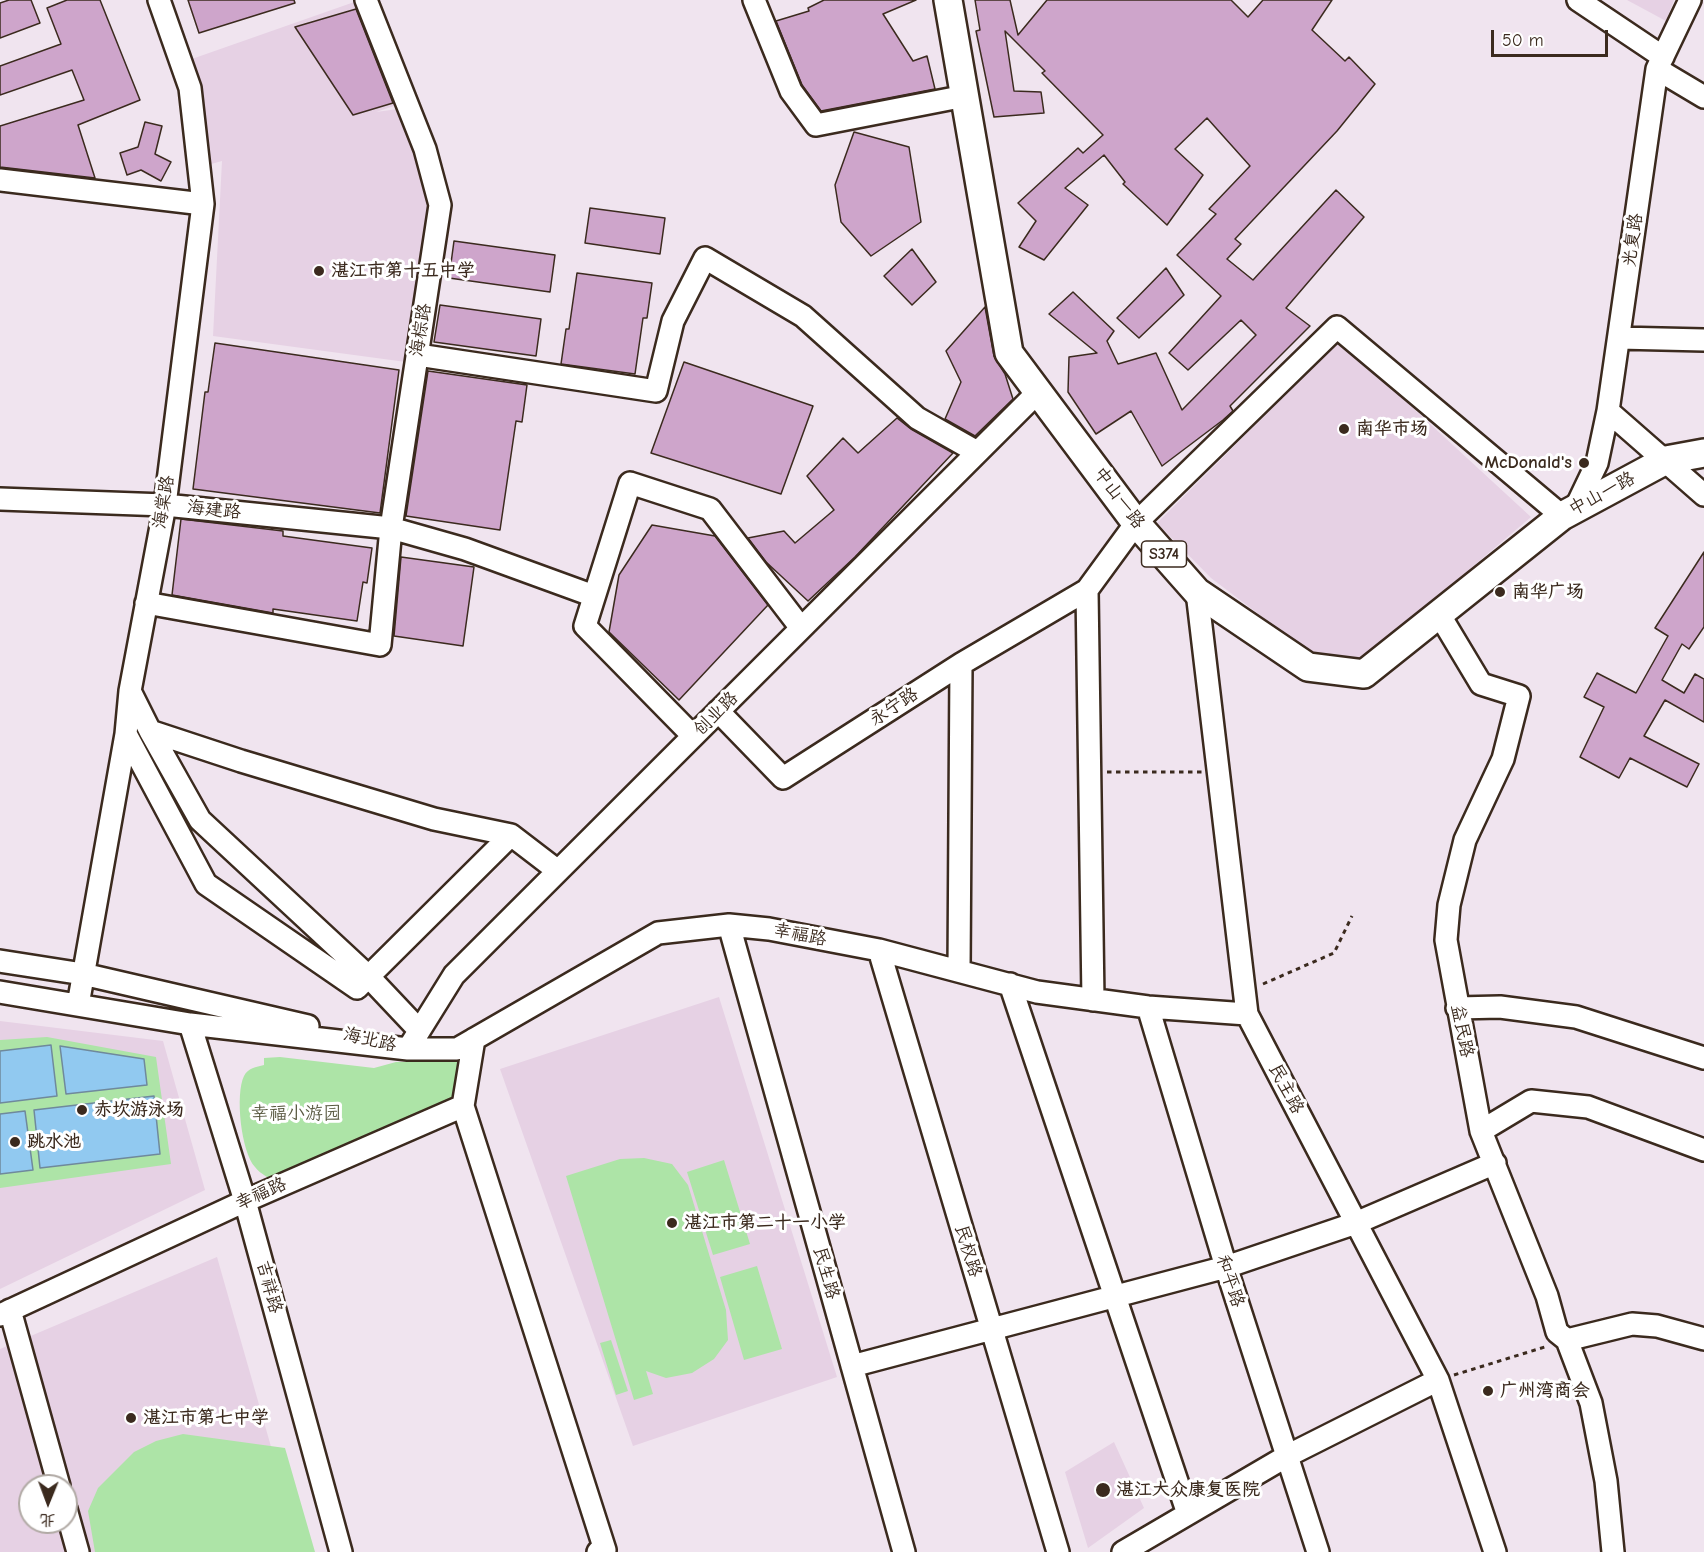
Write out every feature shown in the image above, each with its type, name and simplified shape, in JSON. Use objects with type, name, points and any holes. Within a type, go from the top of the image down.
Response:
[{"type":"main road","name":"中山一路","points":[[948,0],[1009,353],[1136,523],[1197,592],[1308,667],[1364,674],[1568,512],[1666,460]]},
{"type":"main road","name":"S374","points":[[1666,460],[1704,453]]},
{"type":"street","name":"海棠路","points":[[78,1005],[126,734],[130,691],[165,505],[203,204],[190,88],[159,0]]},
{"type":"street","name":"海棕路","points":[[146,603],[380,645],[391,528],[440,205],[426,149],[366,0]]},
{"type":"street","points":[[754,0],[791,92],[816,125],[965,96]]},
{"type":"street","points":[[1578,0],[1704,97]]},
{"type":"street","name":"光复路","points":[[1568,512],[1597,463],[1608,411],[1660,63],[1690,0]]},
{"type":"street","points":[[0,180],[203,204]]},
{"type":"street","points":[[417,355],[656,391],[673,321],[705,258],[803,316],[873,375],[917,418],[977,452]]},
{"type":"street","points":[[1094,1000],[1087,590],[1136,523],[1337,327],[1568,512]]},
{"type":"street","points":[[1619,338],[1704,340]]},
{"type":"street","name":"创业路","points":[[408,1049],[454,975],[1039,391]]},
{"type":"street","points":[[1608,411],[1704,495]]},
{"type":"street","points":[[693,736],[585,626],[630,483],[710,509],[801,628]]},
{"type":"street","name":"海建路","points":[[0,499],[165,505],[391,528],[465,549],[594,596]]},
{"type":"street","name":"永宁路","points":[[718,711],[783,778],[961,664],[1087,590]]},
{"type":"street","name":"民主路","points":[[1197,592],[1247,1014],[1438,1380],[1495,1552]]},
{"type":"street","name":"益民路","points":[[1439,614],[1481,684],[1519,696],[1503,759],[1465,840],[1449,905],[1446,940],[1481,1131],[1548,1296],[1557,1332],[1568,1340],[1591,1403],[1606,1481],[1614,1552]]},
{"type":"street","points":[[959,971],[961,664]]},
{"type":"street","points":[[130,691],[200,819],[368,976],[419,1030]]},
{"type":"street","points":[[150,731],[240,761],[434,819],[511,835],[558,871]]},
{"type":"street","points":[[126,734],[206,884],[357,988],[511,835]]},
{"type":"street","name":"幸福路","points":[[465,1044],[658,933],[729,925],[769,929],[879,950],[1037,992],[1148,1007],[1247,1014]]},
{"type":"street","name":"民生路","points":[[729,925],[904,1552]]},
{"type":"street","name":"民权路","points":[[879,950],[1058,1552]]},
{"type":"street","name":"海北路","points":[[0,961],[84,974],[408,1049]]},
{"type":"street","points":[[1010,984],[1188,1514]]},
{"type":"street","name":"海北路","points":[[0,992],[190,1024],[408,1049]]},
{"type":"street","name":"和平路","points":[[1148,1007],[1226,1267],[1318,1552]]},
{"type":"street","points":[[1457,1008],[1500,1007],[1576,1017],[1704,1058]]},
{"type":"street","name":"吉祥路","points":[[190,1024],[245,1201],[341,1552]]},
{"type":"street","points":[[408,1049],[465,1044],[463,1106],[605,1550],[598,1552]]},
{"type":"street","points":[[1481,1131],[1531,1101],[1588,1107],[1704,1150]]},
{"type":"street","name":"幸福路","points":[[5,1312],[245,1201],[463,1106]]},
{"type":"street","points":[[852,1366],[992,1331],[1226,1267],[1356,1223],[1495,1163]]},
{"type":"street","points":[[5,1312],[55,1474]]},
{"type":"street","points":[[1568,1340],[1632,1324],[1657,1326],[1704,1339]]},
{"type":"street","points":[[1123,1552],[1287,1456],[1438,1380]]},
{"type":"street","points":[[73,1534],[78,1552]]},
{"type":"path","points":[[1090,772],[1218,772]]},
{"type":"path","points":[[1263,984],[1335,953],[1352,916]]},
{"type":"path","points":[[1438,1380],[1568,1340]]},
{"type":"shaded area","name":"湛江市第十五中学","points":[[360,0],[400,104],[376,112],[398,109],[432,207],[406,362],[213,336],[222,161],[204,166],[189,60]]},
{"type":"shaded area","points":[[1627,0],[1674,0],[1666,21]]},
{"type":"shaded area","name":"南华市场","points":[[1340,341],[1531,517],[1364,659],[1310,653],[1211,578],[1157,523]]},
{"type":"shaded area","name":"湛江市第二十一小学","points":[[719,997],[837,1377],[633,1446],[500,1069]]},
{"type":"shaded area","points":[[0,1021],[163,1041],[205,1190],[0,1289]]},
{"type":"shaded area","name":"湛江市第七中学","points":[[217,1257],[301,1552],[0,1552],[0,1349]]},
{"type":"shaded area","name":"湛江大众康复医院","points":[[1114,1442],[1144,1508],[1088,1548],[1065,1472]]},
{"type":"green space","name":"赤坎游泳场","points":[[47,1037],[156,1057],[171,1164],[0,1188],[0,1040]]},
{"type":"green space","name":"幸福小游园","points":[[280,1057],[374,1068],[396,1062],[466,1061],[461,1104],[278,1183],[260,1172],[250,1160],[243,1136],[240,1096],[241,1084],[248,1071],[264,1065],[264,1058]]},
{"type":"green space","points":[[644,1158],[672,1164],[688,1185],[726,1310],[728,1340],[714,1359],[692,1373],[666,1378],[646,1371],[653,1394],[634,1400],[566,1176],[620,1159]]},
{"type":"green space","points":[[724,1160],[750,1244],[713,1255],[687,1172]]},
{"type":"green space","points":[[757,1266],[782,1349],[744,1360],[720,1277]]},
{"type":"green space","points":[[611,1340],[628,1391],[616,1395],[600,1343]]},
{"type":"green space","points":[[183,1434],[285,1448],[315,1552],[95,1552],[88,1511],[98,1488],[134,1452],[156,1441]]},
{"type":"water","points":[[51,1045],[57,1096],[0,1103],[0,1051]]},
{"type":"water","points":[[60,1046],[144,1059],[147,1085],[66,1094]]},
{"type":"water","points":[[154,1096],[160,1154],[40,1168],[34,1110]]},
{"type":"water","name":"跳水池","points":[[25,1111],[33,1170],[0,1174],[0,1114]]},
{"type":"building","points":[[9,0],[31,0],[40,23],[0,38],[0,3]]},
{"type":"building","points":[[67,0],[100,0],[140,100],[78,125],[95,178],[0,167],[0,126],[84,100],[72,70],[0,95],[0,66],[61,44],[47,8]]},
{"type":"building","points":[[188,0],[294,0],[295,3],[199,33]]},
{"type":"building","points":[[824,0],[916,0],[883,14],[913,61],[927,56],[935,89],[821,111],[802,85],[776,21],[809,11],[808,8]]},
{"type":"building","points":[[975,0],[1010,0],[1018,35],[1047,0],[1231,0],[1248,17],[1263,0],[1332,0],[1312,30],[1345,61],[1349,57],[1375,84],[1337,131],[1235,239],[1241,244],[1227,259],[1253,280],[1336,190],[1364,217],[1286,308],[1310,326],[1230,406],[1233,411],[1162,466],[1131,411],[1096,434],[1068,392],[1069,357],[1097,353],[1049,314],[1073,292],[1114,331],[1107,341],[1118,364],[1156,353],[1182,410],[1256,335],[1241,320],[1188,370],[1169,353],[1221,296],[1177,255],[1216,214],[1209,209],[1250,166],[1207,118],[1175,149],[1203,175],[1167,225],[1123,184],[1125,182],[1104,155],[1065,188],[1088,205],[1044,260],[1019,247],[1036,221],[1018,203],[1078,148],[1083,153],[1103,135],[1042,73],[1045,71],[1005,31],[1014,91],[1041,92],[1044,113],[994,117],[976,31],[980,30]]},
{"type":"building","points":[[356,9],[393,103],[353,115],[295,27]]},
{"type":"building","points":[[145,122],[162,126],[155,154],[171,162],[161,181],[141,170],[127,175],[120,153],[138,147]]},
{"type":"building","points":[[854,132],[909,147],[921,222],[871,256],[841,222],[835,185]]},
{"type":"building","points":[[590,208],[665,218],[660,254],[585,243]]},
{"type":"building","points":[[454,241],[555,255],[550,292],[449,278]]},
{"type":"building","points":[[912,249],[936,282],[912,305],[884,276]]},
{"type":"building","points":[[1166,268],[1184,295],[1139,338],[1117,318]]},
{"type":"building","points":[[577,273],[652,283],[647,318],[643,318],[635,374],[561,364],[566,329],[569,329]]},
{"type":"building","points":[[440,305],[541,319],[536,356],[434,342]]},
{"type":"building","points":[[985,307],[994,356],[1005,374],[1013,399],[975,436],[945,419],[961,382],[946,351]]},
{"type":"building","points":[[215,343],[399,370],[380,513],[193,489],[205,392],[208,392]]},
{"type":"building","points":[[684,362],[813,406],[781,494],[651,453]]},
{"type":"building","points":[[428,371],[527,385],[522,422],[516,421],[500,530],[406,516]]},
{"type":"building","points":[[897,418],[911,429],[953,453],[855,557],[808,601],[766,562],[748,538],[784,531],[795,543],[834,510],[807,476],[843,438],[858,453]]},
{"type":"building","points":[[181,519],[283,531],[283,536],[372,548],[367,583],[363,582],[357,621],[273,609],[273,613],[172,595]]},
{"type":"building","points":[[652,525],[715,536],[768,605],[679,700],[609,632],[619,575]]},
{"type":"building","points":[[1704,552],[1704,627],[1689,649],[1682,644],[1662,680],[1684,693],[1695,674],[1704,679],[1704,722],[1665,700],[1644,736],[1699,764],[1687,787],[1630,758],[1619,778],[1580,757],[1604,707],[1584,697],[1597,673],[1636,693],[1668,636],[1655,628]]},
{"type":"building","points":[[401,557],[474,567],[463,646],[394,636]]},
{"type":"place","name":"湛江市第十五中学","points":[[319,271]]},
{"type":"place","name":"南华市场","points":[[1344,429]]},
{"type":"place","name":"McDonald's","points":[[1584,463]]},
{"type":"place","name":"南华广场","points":[[1500,592]]},
{"type":"place","name":"赤坎游泳场","points":[[82,1110]]},
{"type":"place","name":"跳水池","points":[[15,1142]]},
{"type":"place","name":"湛江市第二十一小学","points":[[672,1223]]},
{"type":"place","name":"广州湾商会","points":[[1488,1391]]},
{"type":"place","name":"湛江市第七中学","points":[[131,1418]]},
{"type":"place","name":"湛江大众康复医院","points":[[1103,1490]]}]
